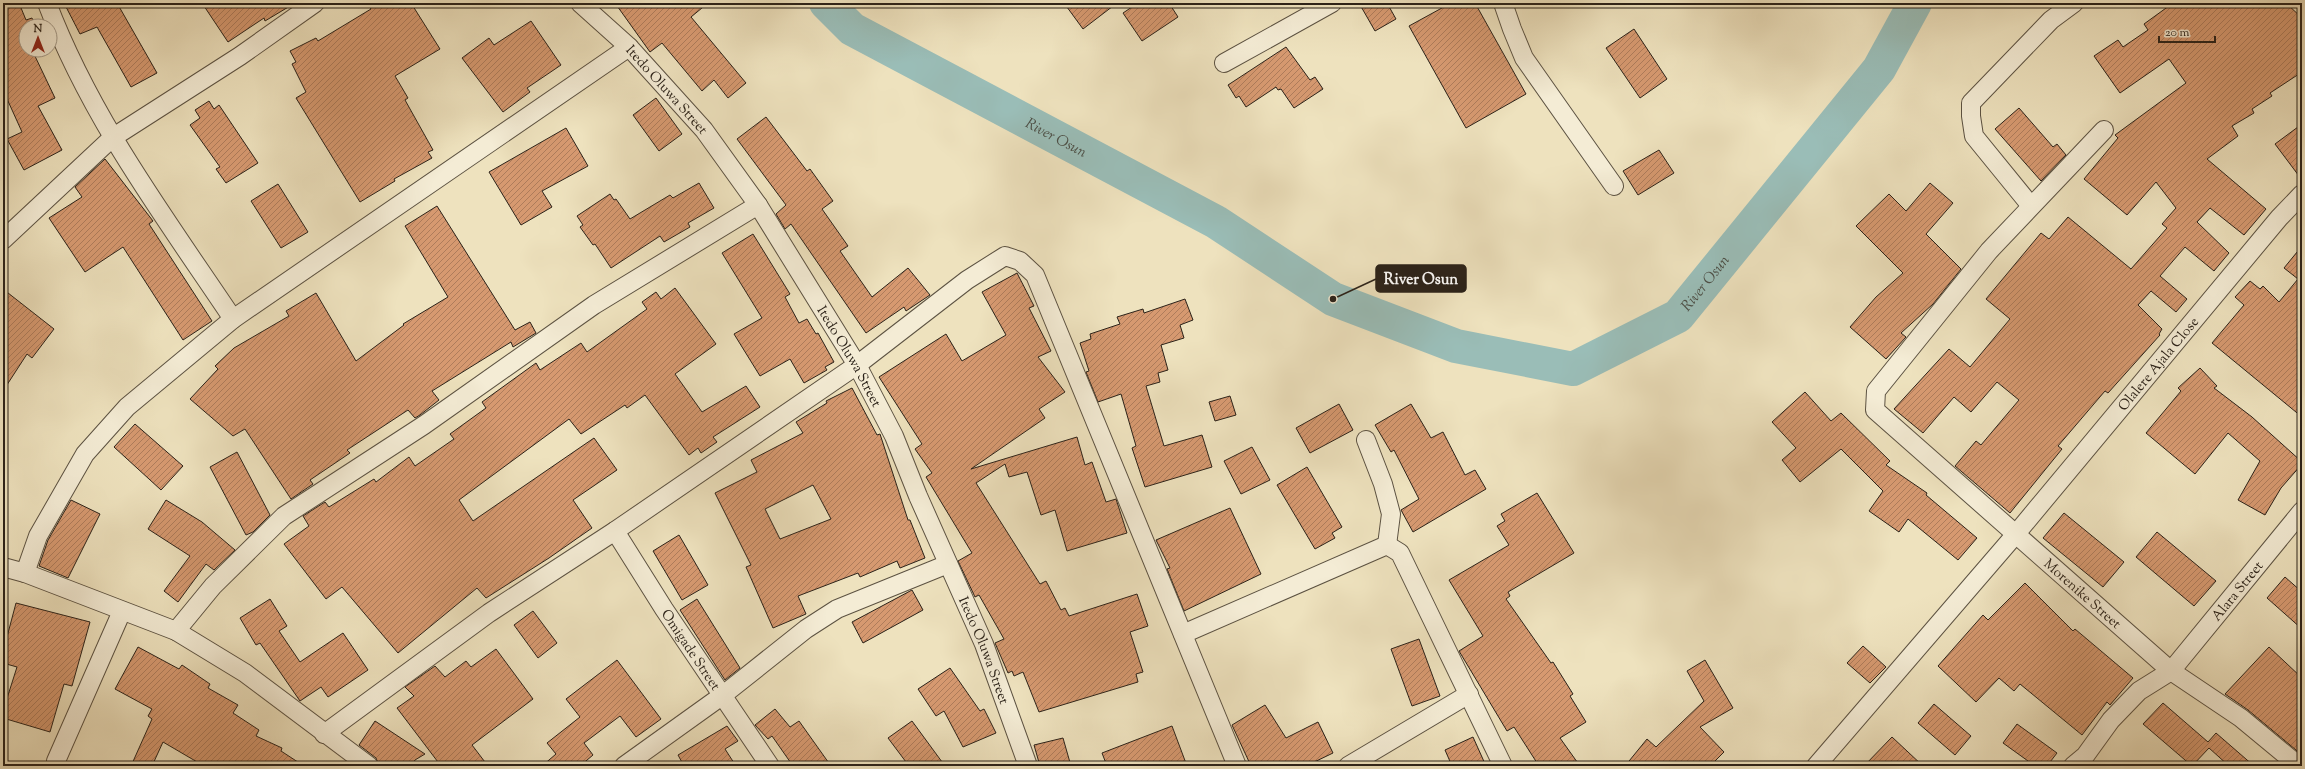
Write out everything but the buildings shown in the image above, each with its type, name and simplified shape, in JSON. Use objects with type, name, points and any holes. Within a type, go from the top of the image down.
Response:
[{"type":"street","points":[[47,3],[64,46],[112,138],[233,319]]},
{"type":"street","points":[[3,240],[112,138],[240,56],[315,3]]},
{"type":"street","name":"Itedo Oluwa Street","points":[[580,3],[629,46],[704,130],[758,205],[857,365],[894,436],[948,564],[984,644],[1028,766]]},
{"type":"street","points":[[1224,63],[1332,3]]},
{"type":"street","points":[[1504,3],[1512,30],[1524,58],[1614,186]]},
{"type":"street","points":[[2074,3],[2051,20],[1971,103],[1971,122],[1974,136],[2031,206],[2104,130]]},
{"type":"street","points":[[25,573],[38,536],[85,454],[127,407],[233,319],[629,46]]},
{"type":"street","name":"Olalere Ajala Close","points":[[1816,766],[2015,535],[2279,218],[2302,194]]},
{"type":"street","points":[[176,632],[213,586],[284,516],[424,425],[594,305],[758,205]]},
{"type":"street","name":"Morenike Street","points":[[2031,206],[1989,251],[1876,390],[1875,410],[2171,671],[2241,718],[2299,766]]},
{"type":"street","points":[[324,734],[489,613],[615,531],[857,365],[991,264],[1005,256],[1020,262],[1035,275],[1237,766]]},
{"type":"street","points":[[1366,440],[1383,484],[1392,514],[1388,545]]},
{"type":"street","name":"Alara Street","points":[[2073,766],[2085,756],[2111,720],[2139,691],[2171,671],[2302,511]]},
{"type":"street","name":"Omigade Street","points":[[615,531],[664,610],[770,766]]},
{"type":"street","points":[[1183,634],[1388,545]]},
{"type":"street","points":[[1388,545],[1400,553],[1503,766]]},
{"type":"street","points":[[624,766],[723,695],[806,629],[836,610],[948,564]]},
{"type":"street","points":[[3,567],[25,573],[176,632],[245,673],[324,734],[369,766]]},
{"type":"street","points":[[56,761],[122,611]]},
{"type":"street","points":[[1348,766],[1469,694]]},
{"type":"waterway","name":"River Osun","points":[[826,3],[852,29],[1216,222],[1333,299],[1456,346],[1573,369],[1678,316],[1879,69],[1915,3]]},
{"type":"place","name":"River Osun","points":[[1333,299]]}]
